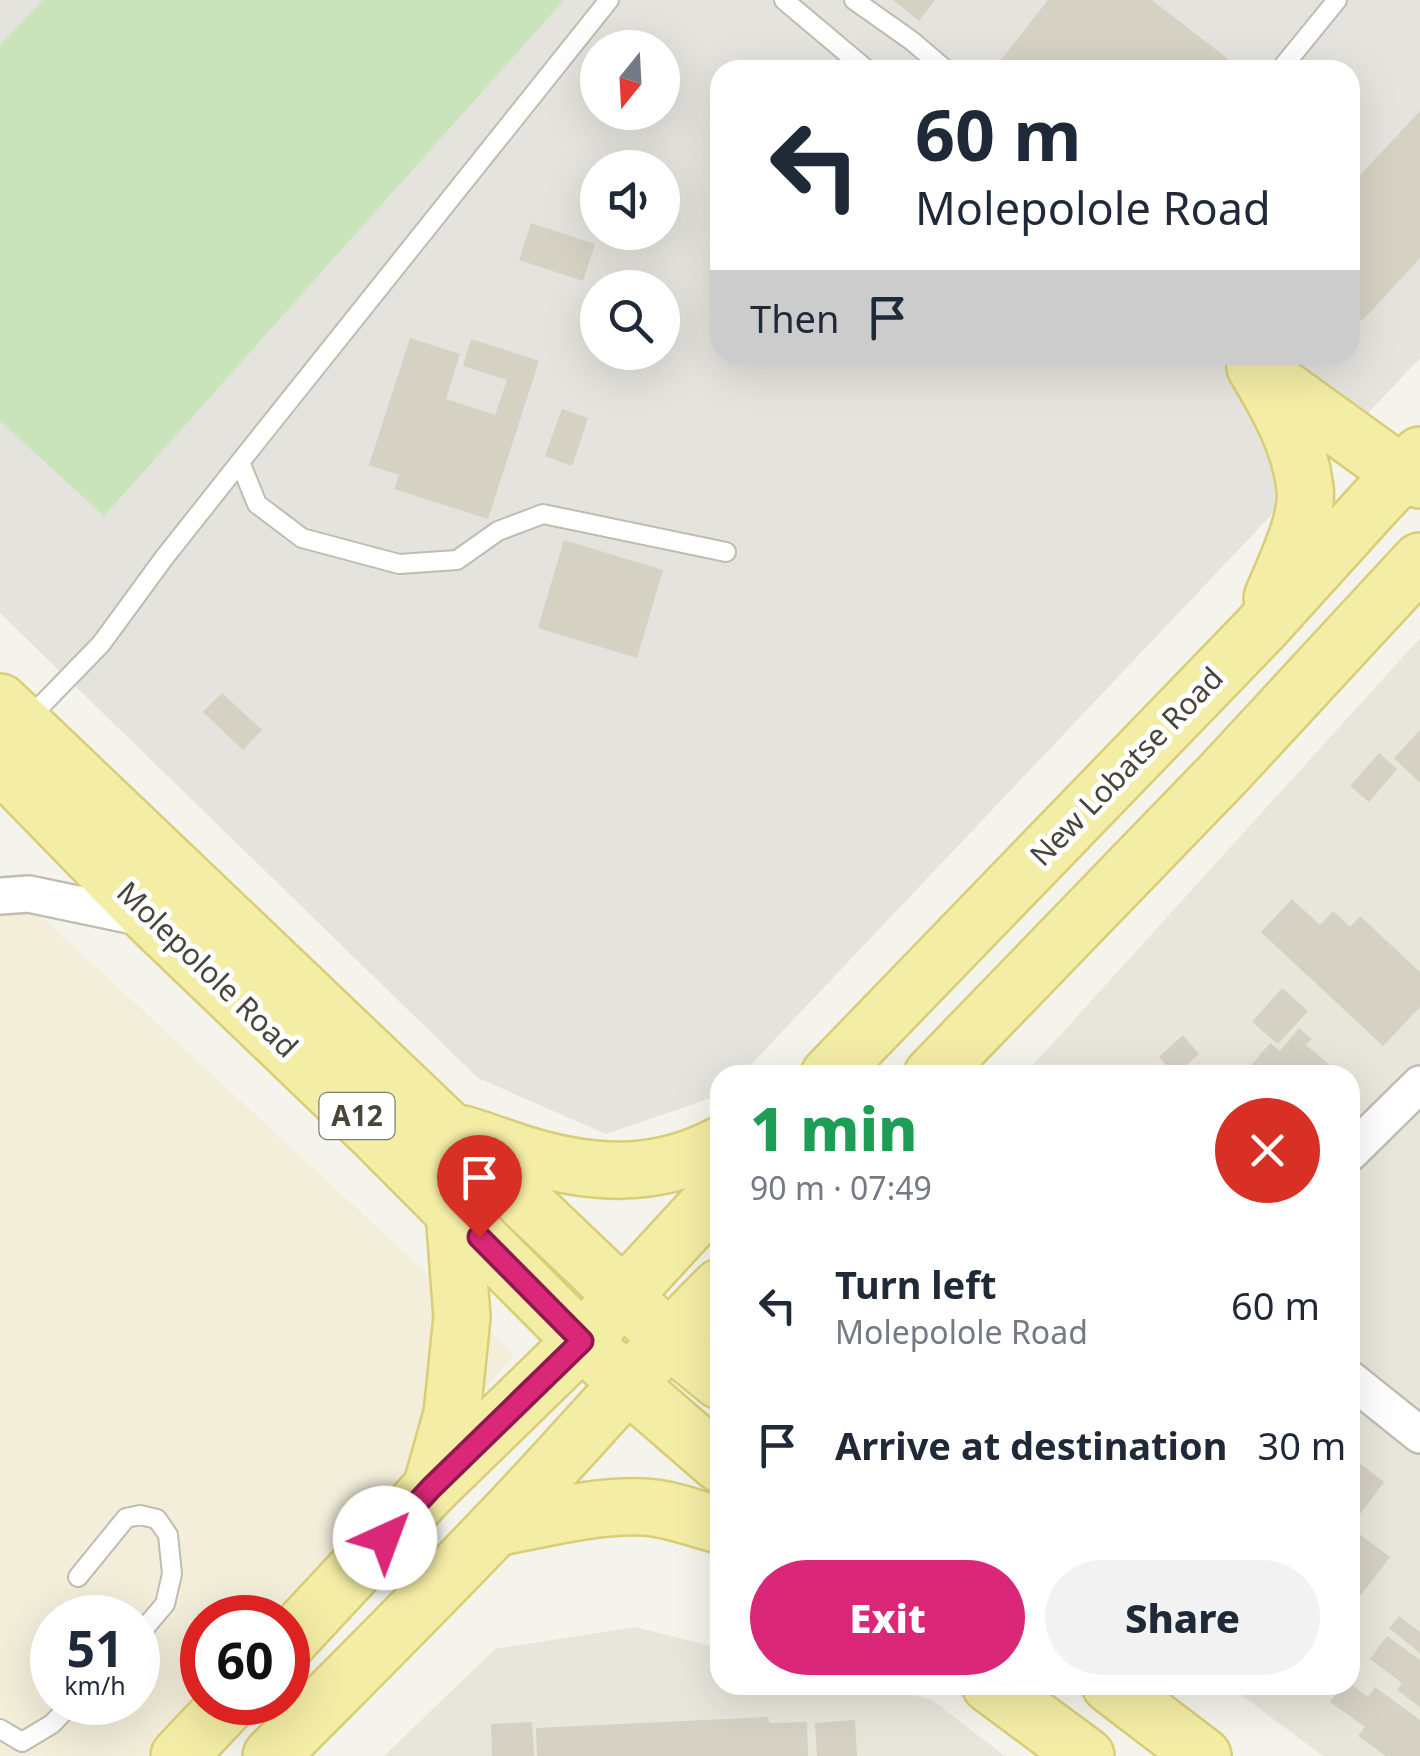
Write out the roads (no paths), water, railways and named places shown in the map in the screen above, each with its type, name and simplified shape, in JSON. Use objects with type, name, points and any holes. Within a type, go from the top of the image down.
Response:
[{"type":"main road","points":[[1249,365],[1280,408],[1306,490],[1302,517],[1260,629]]},
{"type":"main road","points":[[1252,365],[1414,470]]},
{"type":"main road","name":"New Lobatse Road","points":[[839,1065],[1260,629],[1376,500],[1414,470]]},
{"type":"main road","points":[[942,1065],[1224,773],[1420,562]]},
{"type":"main road","name":"Molepolole Road","points":[[9,731],[154,921],[582,1341],[710,1455]]},
{"type":"main road","name":"Molepolole Road","points":[[9,731],[451,1130],[668,1339],[710,1372]]},
{"type":"main road","points":[[451,1130],[520,1154],[610,1172],[664,1166],[710,1150]]},
{"type":"main road","points":[[310,1618],[431,1488],[582,1341],[710,1203]]},
{"type":"main road","points":[[431,1488],[452,1414],[462,1317],[454,1212]]},
{"type":"main road","points":[[271,1756],[495,1528],[710,1297]]},
{"type":"main road","points":[[495,1528],[644,1507],[710,1522]]},
{"type":"main road","points":[[1004,1695],[1086,1756]]},
{"type":"main road","points":[[1123,1695],[1202,1756]]},
{"type":"main road","points":[[179,1756],[208,1725]]},
{"type":"street","points":[[0,896],[29,894],[154,921]]},
{"type":"street","points":[[1360,1143],[1420,1084]]},
{"type":"street","points":[[1360,1388],[1420,1435]]},
{"type":"lane","points":[[9,731],[101,644],[240,462],[609,0]]},
{"type":"lane","points":[[784,0],[855,60]]},
{"type":"lane","points":[[854,0],[934,60]]},
{"type":"lane","points":[[1288,60],[1337,0]]},
{"type":"lane","points":[[240,462],[257,504],[302,538],[399,564],[457,560],[498,530],[543,514],[726,552]]},
{"type":"lane","points":[[78,1576],[126,1518],[140,1515],[157,1519],[168,1535],[172,1574],[160,1610]]},
{"type":"lane","points":[[0,1729],[22,1742],[50,1725]]}]
